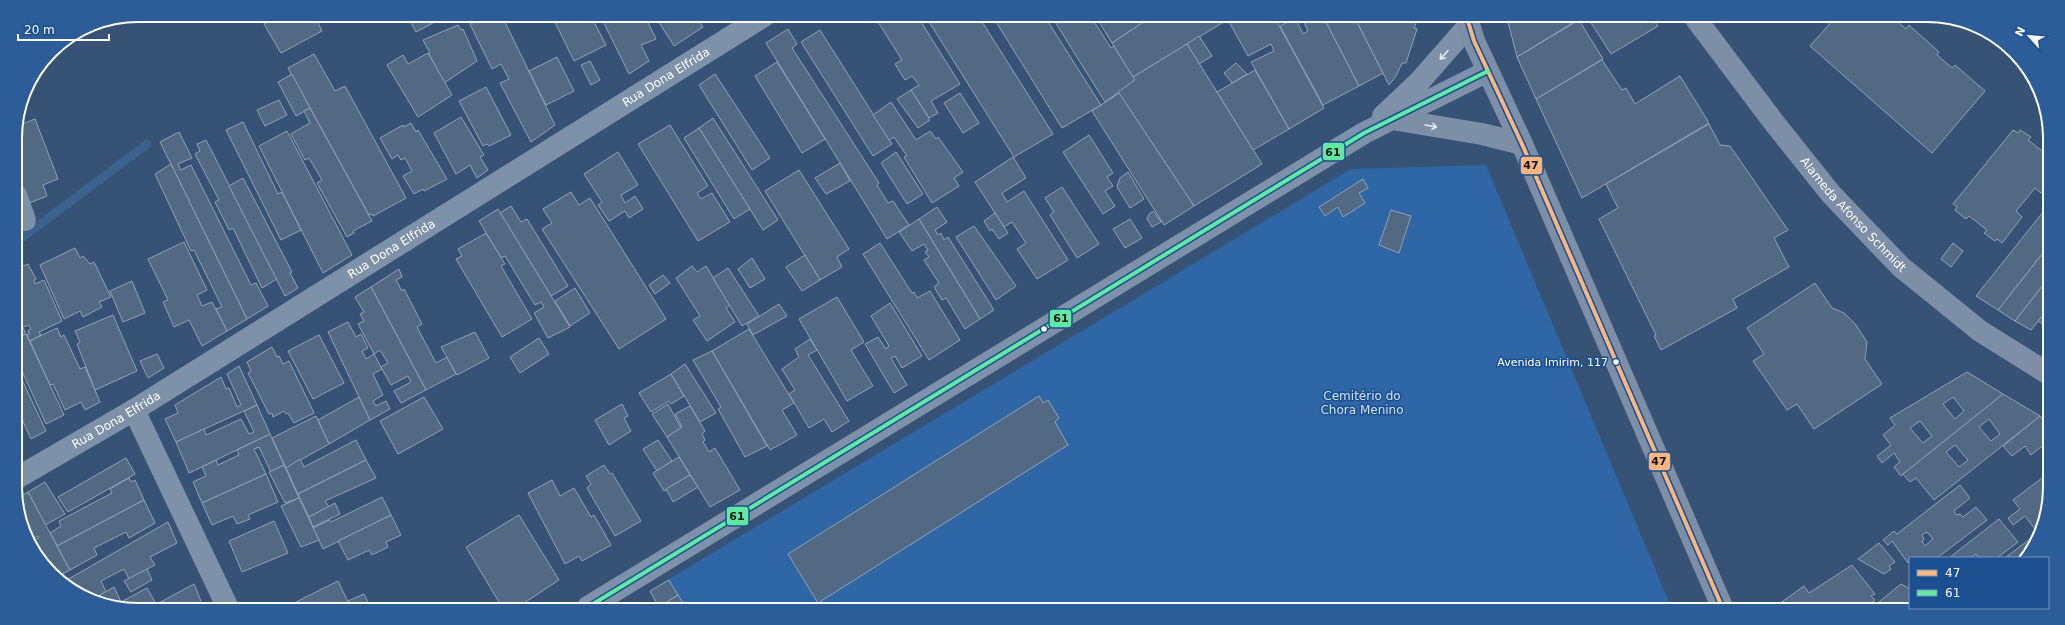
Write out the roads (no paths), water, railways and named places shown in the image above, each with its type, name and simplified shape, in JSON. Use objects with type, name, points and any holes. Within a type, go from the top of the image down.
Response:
[{"type":"main road","points":[[1468,22],[1720,603]]},
{"type":"main road","name":"Alameda Afonso Schmidt","points":[[1699,22],[1772,120],[1831,194],[1901,267],[1980,331],[2043,371]]},
{"type":"main road","points":[[1392,119],[1482,134],[1522,144]]},
{"type":"street","name":"Rua Dona Elfrida","points":[[22,475],[134,410],[754,22]]},
{"type":"street","points":[[1364,133],[1420,80],[1468,22]]},
{"type":"street","points":[[595,603],[1364,133],[1488,71]]},
{"type":"street","points":[[22,212],[25,220]]},
{"type":"street","points":[[134,410],[226,603]]},
{"type":"waterway","points":[[22,237],[147,144]]},
{"type":"place","name":"Avenida Imirim, 117","points":[[1616,362]]},
{"type":"park label","name":"Cemitério do Chora Menino","points":[[1362,403]]}]
